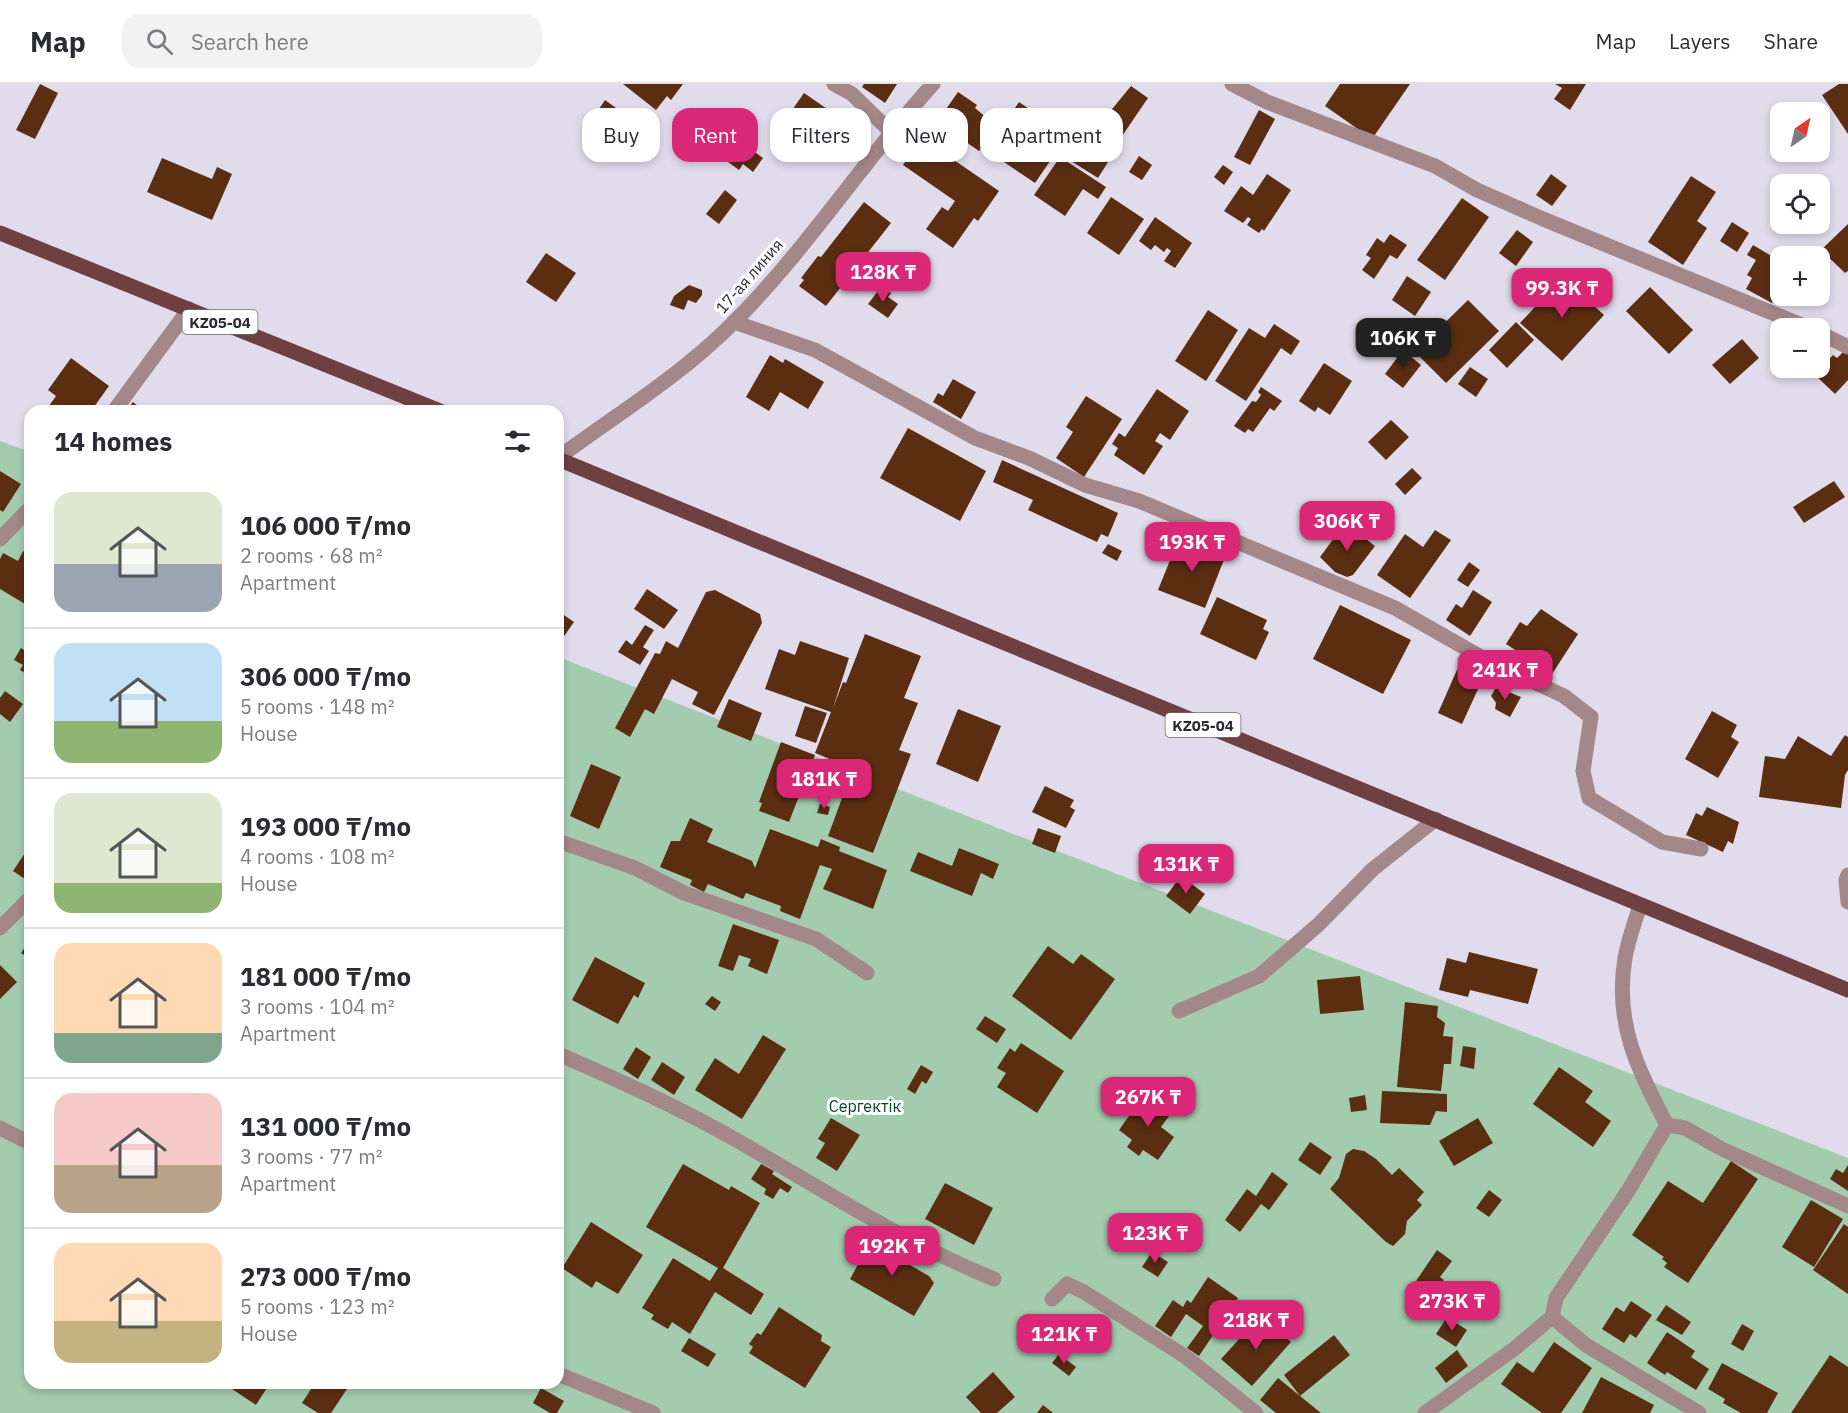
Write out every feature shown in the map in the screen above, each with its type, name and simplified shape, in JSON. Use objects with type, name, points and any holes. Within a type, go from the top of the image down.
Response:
[{"type":"main road","name":"KZ05-04","points":[[0,234],[425,405]]},
{"type":"main road","name":"KZ05-04","points":[[564,460],[1848,990]]},
{"type":"street","points":[[834,84],[852,94],[883,124]]},
{"type":"street","name":"17-ая линия","points":[[911,108],[933,84]]},
{"type":"street","points":[[1232,84],[1267,102],[1435,166],[1477,190],[1543,219],[1785,318]]},
{"type":"street","name":"17-ая линия","points":[[564,454],[669,378],[734,322],[836,201],[883,140]]},
{"type":"street","points":[[118,405],[189,309]]},
{"type":"street","points":[[734,322],[815,350],[975,438],[1029,458],[1085,485],[1170,513],[1395,608],[1480,657],[1564,696],[1591,717],[1583,771],[1590,798],[1662,842],[1701,849]]},
{"type":"street","points":[[1830,338],[1848,347]]},
{"type":"street","points":[[0,539],[24,514]]},
{"type":"street","points":[[1179,1011],[1258,976],[1318,926],[1373,868],[1436,819]]},
{"type":"street","points":[[564,843],[635,868],[684,893],[816,939],[867,973]]},
{"type":"street","points":[[1848,875],[1846,880],[1848,902]]},
{"type":"street","points":[[0,928],[24,904]]},
{"type":"street","points":[[1640,905],[1624,959],[1623,1014],[1632,1053],[1641,1076],[1667,1125]]},
{"type":"street","points":[[564,1057],[625,1083],[736,1140],[875,1221],[964,1267],[994,1279]]},
{"type":"street","points":[[1667,1125],[1685,1128],[1741,1158],[1848,1206]]},
{"type":"street","points":[[1425,1413],[1514,1349],[1552,1317],[1556,1298],[1628,1191],[1667,1125]]},
{"type":"street","points":[[0,1128],[24,1140]]},
{"type":"street","points":[[1052,1299],[1067,1284],[1084,1292],[1186,1357],[1256,1413]]},
{"type":"street","points":[[1552,1317],[1586,1345],[1700,1413]]},
{"type":"street","points":[[564,1376],[653,1413]]},
{"type":"green space","name":"Сергектік","points":[[0,441],[24,450],[24,1389],[564,1389],[564,659],[1848,1158],[1848,1413],[0,1413]]},
{"type":"building","points":[[40,84],[58,93],[35,139],[16,130]]},
{"type":"building","points":[[623,84],[683,84],[671,100],[667,96],[658,108],[653,108]]},
{"type":"building","points":[[864,84],[897,84],[885,103],[862,87]]},
{"type":"building","points":[[1340,84],[1410,84],[1372,139],[1325,106]]},
{"type":"building","points":[[1555,84],[1586,84],[1570,110],[1554,99],[1562,88]]},
{"type":"building","points":[[1839,84],[1848,84],[1848,134],[1830,107],[1830,102],[1827,102],[1822,95]]},
{"type":"building","points":[[1131,86],[1148,98],[1123,135],[1123,108],[1113,108]]},
{"type":"building","points":[[958,92],[977,105],[975,108],[980,112],[979,151],[968,143],[968,108],[947,108]]},
{"type":"building","points":[[804,93],[826,108],[793,108]]},
{"type":"building","points":[[605,100],[616,108],[600,108]]},
{"type":"building","points":[[1019,102],[1028,108],[1015,108]]},
{"type":"building","points":[[1259,110],[1275,119],[1250,165],[1234,157]]},
{"type":"building","points":[[758,154],[763,158],[753,172],[743,164],[739,170],[728,162],[758,162]]},
{"type":"building","points":[[1139,156],[1152,165],[1142,180],[1129,172]]},
{"type":"building","points":[[162,158],[212,179],[217,167],[232,174],[212,220],[147,192]]},
{"type":"building","points":[[905,162],[957,162],[999,191],[978,221],[974,218],[953,248],[926,229],[942,207],[948,211],[955,201],[903,165]]},
{"type":"building","points":[[1004,162],[1049,162],[1035,183]]},
{"type":"building","points":[[1057,162],[1068,162],[1106,187],[1098,199],[1083,189],[1065,216],[1034,195]]},
{"type":"building","points":[[1073,162],[1108,162],[1098,178]]},
{"type":"building","points":[[1223,165],[1233,172],[1224,185],[1214,177]]},
{"type":"building","points":[[1267,174],[1291,190],[1264,231],[1262,229],[1259,233],[1247,225],[1251,219],[1248,217],[1243,223],[1224,211],[1241,186],[1253,195]]},
{"type":"building","points":[[1551,174],[1567,186],[1552,206],[1536,195]]},
{"type":"building","points":[[1691,176],[1716,192],[1697,221],[1707,228],[1683,265],[1648,242]]},
{"type":"building","points":[[725,190],[737,200],[719,224],[706,214]]},
{"type":"building","points":[[1111,197],[1144,219],[1119,255],[1087,233]]},
{"type":"building","points":[[1462,198],[1489,217],[1445,280],[1417,260]]},
{"type":"building","points":[[864,202],[891,223],[826,306],[799,286],[804,280],[801,278],[818,256],[821,257]]},
{"type":"building","points":[[1155,217],[1192,243],[1175,268],[1164,261],[1171,251],[1167,248],[1164,252],[1155,245],[1151,250],[1139,241]]},
{"type":"building","points":[[1732,222],[1749,233],[1737,252],[1720,241]]},
{"type":"building","points":[[1848,224],[1848,271],[1845,273],[1830,259],[1830,246],[1825,246]]},
{"type":"building","points":[[1517,230],[1533,242],[1516,266],[1499,253]]},
{"type":"building","points":[[1390,234],[1407,245],[1397,259],[1390,255],[1374,279],[1362,270],[1371,258],[1366,255],[1377,238],[1384,243]]},
{"type":"building","points":[[1753,245],[1770,255],[1770,302],[1746,289],[1752,278],[1747,275],[1756,260],[1747,255]]},
{"type":"building","points":[[546,253],[576,273],[556,302],[526,282]]},
{"type":"building","points":[[1407,276],[1431,292],[1415,316],[1392,300]]},
{"type":"building","points":[[1563,277],[1604,315],[1562,361],[1520,323]]},
{"type":"building","points":[[689,285],[702,290],[702,295],[696,303],[688,300],[684,310],[670,305],[674,296]]},
{"type":"building","points":[[881,287],[891,293],[888,297],[898,304],[888,318],[868,304]]},
{"type":"building","points":[[1650,287],[1693,330],[1669,354],[1626,311]]},
{"type":"building","points":[[1468,300],[1499,331],[1446,383],[1415,352]]},
{"type":"building","points":[[1208,310],[1238,330],[1206,381],[1175,361]]},
{"type":"building","points":[[1516,322],[1534,340],[1507,368],[1489,350]]},
{"type":"building","points":[[1274,324],[1300,341],[1291,355],[1281,348],[1246,401],[1215,381],[1249,328],[1265,338]]},
{"type":"building","points":[[1742,339],[1759,358],[1730,384],[1712,365]]},
{"type":"building","points":[[1403,350],[1421,365],[1403,388],[1385,374]]},
{"type":"building","points":[[1844,351],[1848,354],[1848,380],[1835,394],[1818,378],[1830,378],[1830,358],[1833,355],[1837,358]]},
{"type":"building","points":[[770,355],[783,363],[785,359],[824,382],[808,409],[780,392],[769,411],[746,397]]},
{"type":"building","points":[[71,358],[109,386],[95,405],[50,405],[56,396],[48,390]]},
{"type":"building","points":[[1324,363],[1352,381],[1330,415],[1318,407],[1315,412],[1299,401]]},
{"type":"building","points":[[1470,367],[1488,379],[1476,397],[1458,384]]},
{"type":"building","points":[[953,379],[976,392],[961,419],[933,402],[938,393],[943,396]]},
{"type":"building","points":[[1261,387],[1282,401],[1274,411],[1270,408],[1253,432],[1248,429],[1245,433],[1234,426],[1252,401],[1256,402],[1261,395],[1258,392]]},
{"type":"building","points":[[1157,389],[1189,411],[1170,440],[1160,433],[1155,441],[1163,446],[1144,475],[1114,455],[1118,448],[1112,444],[1119,433],[1125,437]]},
{"type":"building","points":[[1086,396],[1122,419],[1084,477],[1056,458],[1073,432],[1066,427]]},
{"type":"building","points":[[1391,420],[1409,437],[1386,460],[1368,442]]},
{"type":"building","points":[[908,428],[986,471],[960,521],[880,478]]},
{"type":"building","points":[[1002,460],[1118,513],[1108,537],[1101,534],[1097,542],[1028,510],[1033,500],[993,482]]},
{"type":"building","points":[[1412,468],[1422,478],[1405,495],[1395,484]]},
{"type":"building","points":[[0,471],[21,484],[3,512],[0,510]]},
{"type":"building","points":[[1834,481],[1845,497],[1804,523],[1793,507]]},
{"type":"building","points":[[1345,523],[1375,546],[1353,575],[1347,577],[1335,572],[1320,557]]},
{"type":"building","points":[[1435,530],[1451,540],[1410,598],[1377,575],[1405,534],[1423,547]]},
{"type":"building","points":[[1179,538],[1225,557],[1205,608],[1158,590]]},
{"type":"building","points":[[1108,544],[1122,551],[1117,561],[1102,553]]},
{"type":"building","points":[[23,551],[24,603],[0,589],[0,559],[3,553],[18,561]]},
{"type":"building","points":[[1469,562],[1480,570],[1468,587],[1457,580]]},
{"type":"building","points":[[647,589],[678,610],[664,629],[634,609]]},
{"type":"building","points":[[715,590],[760,614],[762,623],[714,715],[692,704],[698,692],[672,679],[654,714],[645,709],[630,737],[615,728],[655,653],[660,654],[666,641],[678,648],[706,592]]},
{"type":"building","points":[[1473,590],[1492,602],[1470,636],[1446,620],[1456,604],[1462,608]]},
{"type":"building","points":[[1217,597],[1267,620],[1263,629],[1269,632],[1256,660],[1200,634]]},
{"type":"building","points":[[1340,605],[1411,640],[1383,694],[1313,659]]},
{"type":"building","points":[[1541,609],[1578,634],[1552,674],[1506,644],[1520,622],[1527,626]]},
{"type":"building","points":[[564,615],[574,622],[564,636]]},
{"type":"building","points":[[645,625],[654,630],[643,647],[649,651],[640,665],[618,652],[626,640],[632,645]]},
{"type":"building","points":[[865,634],[921,656],[904,698],[918,703],[899,750],[911,754],[873,853],[828,836],[851,774],[847,772],[849,767],[815,753],[831,712],[765,689],[779,649],[795,655],[800,641],[849,658],[833,708],[843,682],[846,683]]},
{"type":"building","points":[[21,648],[24,650],[24,672],[20,670],[23,665],[14,660]]},
{"type":"building","points":[[1460,663],[1485,674],[1462,724],[1438,713]]},
{"type":"building","points":[[1496,687],[1521,697],[1510,717],[1495,709],[1496,703],[1491,696]]},
{"type":"building","points":[[5,691],[23,704],[10,722],[0,714],[0,698]]},
{"type":"building","points":[[729,699],[762,713],[751,741],[717,727]]},
{"type":"building","points":[[805,706],[827,713],[816,743],[795,736]]},
{"type":"building","points":[[958,709],[1001,726],[978,782],[936,764]]},
{"type":"building","points":[[1712,711],[1737,725],[1731,737],[1739,742],[1718,778],[1685,759]]},
{"type":"building","points":[[1845,735],[1848,737],[1848,770],[1845,775],[1841,808],[1759,797],[1765,756],[1785,759],[1798,736],[1831,756]]},
{"type":"building","points":[[781,742],[815,755],[789,822],[759,811],[762,803],[759,802]]},
{"type":"building","points":[[591,764],[621,777],[599,829],[570,816]]},
{"type":"building","points":[[1045,786],[1074,800],[1070,807],[1075,810],[1066,828],[1032,812]]},
{"type":"building","points":[[820,804],[830,807],[828,815],[817,813]]},
{"type":"building","points":[[1707,807],[1739,822],[1733,844],[1728,841],[1723,852],[1686,835],[1696,813],[1702,816]]},
{"type":"building","points":[[690,818],[713,829],[707,842],[752,861],[755,868],[770,829],[818,847],[821,839],[840,847],[839,851],[887,870],[873,909],[823,889],[832,869],[820,865],[800,919],[780,911],[781,906],[746,893],[743,899],[708,884],[704,892],[690,885],[692,880],[660,867],[671,841],[680,841]]},
{"type":"building","points":[[1038,828],[1061,836],[1055,853],[1032,844]]},
{"type":"building","points":[[959,848],[999,864],[993,879],[981,873],[972,896],[910,871],[918,852],[952,866]]},
{"type":"building","points":[[24,854],[24,878],[13,871]]},
{"type":"building","points":[[1181,876],[1205,894],[1190,914],[1166,896]]},
{"type":"building","points":[[733,924],[779,940],[767,974],[748,966],[751,959],[739,955],[733,971],[718,966]]},
{"type":"building","points":[[1048,946],[1073,964],[1081,954],[1115,979],[1071,1040],[1012,996]]},
{"type":"building","points":[[1469,952],[1538,969],[1528,1004],[1470,990],[1468,997],[1439,990],[1447,958],[1466,963]]},
{"type":"building","points":[[595,957],[645,983],[638,998],[634,995],[618,1024],[572,1000]]},
{"type":"building","points":[[0,965],[17,982],[0,999]]},
{"type":"building","points":[[1360,976],[1364,1010],[1320,1014],[1317,980]]},
{"type":"building","points":[[712,996],[721,1002],[715,1011],[705,1004]]},
{"type":"building","points":[[1405,1002],[1438,1006],[1437,1017],[1445,1023],[1443,1036],[1453,1037],[1451,1064],[1444,1064],[1441,1091],[1397,1087]]},
{"type":"building","points":[[985,1016],[1006,1029],[997,1043],[976,1029]]},
{"type":"building","points":[[763,1035],[786,1049],[742,1119],[695,1090],[715,1058],[739,1074]]},
{"type":"building","points":[[1021,1043],[1064,1071],[1037,1113],[997,1087],[1006,1073],[997,1068],[1010,1048],[1015,1052]]},
{"type":"building","points":[[1463,1046],[1476,1048],[1474,1069],[1460,1066]]},
{"type":"building","points":[[636,1047],[651,1057],[638,1079],[623,1069]]},
{"type":"building","points":[[662,1062],[685,1077],[674,1095],[651,1080]]},
{"type":"building","points":[[921,1065],[933,1072],[926,1084],[922,1081],[915,1094],[907,1089]]},
{"type":"building","points":[[1559,1067],[1593,1091],[1585,1102],[1611,1121],[1593,1147],[1533,1104]]},
{"type":"building","points":[[1382,1091],[1447,1094],[1447,1112],[1436,1111],[1430,1125],[1380,1123]]},
{"type":"building","points":[[1146,1092],[1172,1112],[1161,1127],[1174,1137],[1158,1160],[1143,1150],[1139,1156],[1127,1147],[1132,1140],[1119,1130]]},
{"type":"building","points":[[1365,1095],[1367,1110],[1351,1112],[1349,1098]]},
{"type":"building","points":[[831,1118],[860,1135],[837,1171],[816,1158],[825,1143],[818,1139]]},
{"type":"building","points":[[1478,1118],[1493,1143],[1454,1166],[1439,1141]]},
{"type":"building","points":[[1310,1142],[1332,1157],[1320,1175],[1298,1160]]},
{"type":"building","points":[[1353,1149],[1364,1151],[1376,1159],[1392,1175],[1399,1168],[1424,1192],[1417,1200],[1422,1205],[1407,1221],[1405,1234],[1393,1246],[1330,1189],[1339,1178],[1346,1154]]},
{"type":"building","points":[[1731,1161],[1758,1179],[1688,1283],[1664,1267],[1667,1263],[1662,1259],[1664,1257],[1632,1235],[1668,1181],[1703,1203]]},
{"type":"building","points":[[683,1164],[729,1190],[731,1186],[760,1203],[723,1268],[764,1294],[751,1315],[715,1292],[690,1334],[672,1322],[668,1329],[651,1319],[654,1315],[642,1308],[673,1258],[710,1281],[718,1268],[646,1227]]},
{"type":"building","points":[[761,1164],[774,1171],[772,1174],[792,1187],[788,1193],[780,1188],[773,1199],[764,1194],[766,1189],[751,1179]]},
{"type":"building","points":[[1848,1165],[1848,1191],[1830,1179],[1836,1169],[1843,1173]]},
{"type":"building","points":[[1272,1172],[1288,1184],[1269,1210],[1261,1204],[1240,1232],[1225,1220],[1247,1189],[1256,1196]]},
{"type":"building","points":[[945,1183],[993,1208],[974,1245],[925,1219]]},
{"type":"building","points":[[1489,1190],[1502,1200],[1489,1217],[1476,1208]]},
{"type":"building","points":[[1811,1200],[1843,1219],[1814,1267],[1782,1247]]},
{"type":"building","points":[[591,1222],[643,1255],[618,1294],[596,1281],[592,1288],[564,1269],[564,1265]]},
{"type":"building","points":[[1844,1224],[1848,1227],[1848,1294],[1813,1270]]},
{"type":"building","points":[[875,1234],[894,1245],[889,1253],[929,1276],[934,1283],[914,1316],[850,1279]]},
{"type":"building","points":[[1437,1250],[1452,1261],[1440,1277],[1444,1280],[1430,1300],[1412,1287]]},
{"type":"building","points":[[1152,1252],[1168,1262],[1158,1277],[1142,1267]]},
{"type":"building","points":[[1208,1277],[1238,1298],[1199,1356],[1187,1348],[1203,1326],[1186,1314],[1171,1337],[1155,1326],[1173,1300],[1183,1307],[1187,1300],[1191,1303]]},
{"type":"building","points":[[1631,1301],[1652,1315],[1636,1338],[1630,1334],[1624,1343],[1602,1329],[1616,1307],[1624,1312]]},
{"type":"building","points":[[1666,1305],[1691,1322],[1682,1335],[1656,1320]]},
{"type":"building","points":[[779,1307],[822,1335],[821,1341],[831,1347],[805,1388],[749,1353],[753,1347],[749,1344],[757,1333],[761,1335]]},
{"type":"building","points":[[1261,1315],[1291,1342],[1252,1386],[1221,1359]]},
{"type":"building","points":[[1447,1317],[1467,1330],[1456,1347],[1436,1334]]},
{"type":"building","points":[[1742,1324],[1754,1331],[1743,1351],[1731,1344]]},
{"type":"building","points":[[1667,1332],[1695,1351],[1691,1357],[1709,1369],[1696,1390],[1667,1372],[1665,1375],[1647,1363]]},
{"type":"building","points":[[1334,1335],[1350,1355],[1300,1396],[1284,1375]]},
{"type":"building","points":[[689,1338],[716,1354],[708,1367],[681,1351]]},
{"type":"building","points":[[1554,1342],[1592,1368],[1561,1413],[1542,1413],[1501,1384],[1517,1362],[1533,1373]]},
{"type":"building","points":[[1457,1350],[1468,1366],[1446,1383],[1435,1368]]},
{"type":"building","points":[[1059,1354],[1076,1367],[1069,1376],[1052,1363]]},
{"type":"building","points":[[1830,1355],[1848,1367],[1848,1413],[1791,1413]]},
{"type":"building","points":[[1722,1363],[1778,1393],[1767,1413],[1741,1413],[1723,1403],[1725,1399],[1708,1389]]},
{"type":"building","points":[[993,1372],[1015,1397],[997,1413],[981,1413],[966,1397]]},
{"type":"building","points":[[1601,1377],[1654,1405],[1650,1413],[1582,1413]]},
{"type":"building","points":[[1278,1378],[1321,1413],[1276,1413],[1260,1400]]},
{"type":"building","points":[[232,1389],[266,1389],[256,1405]]},
{"type":"building","points":[[311,1389],[347,1389],[331,1413],[318,1413],[302,1403]]},
{"type":"building","points":[[540,1389],[564,1401],[557,1413],[550,1413],[533,1403]]},
{"type":"building","points":[[1043,1405],[1053,1413],[1037,1413]]}]
